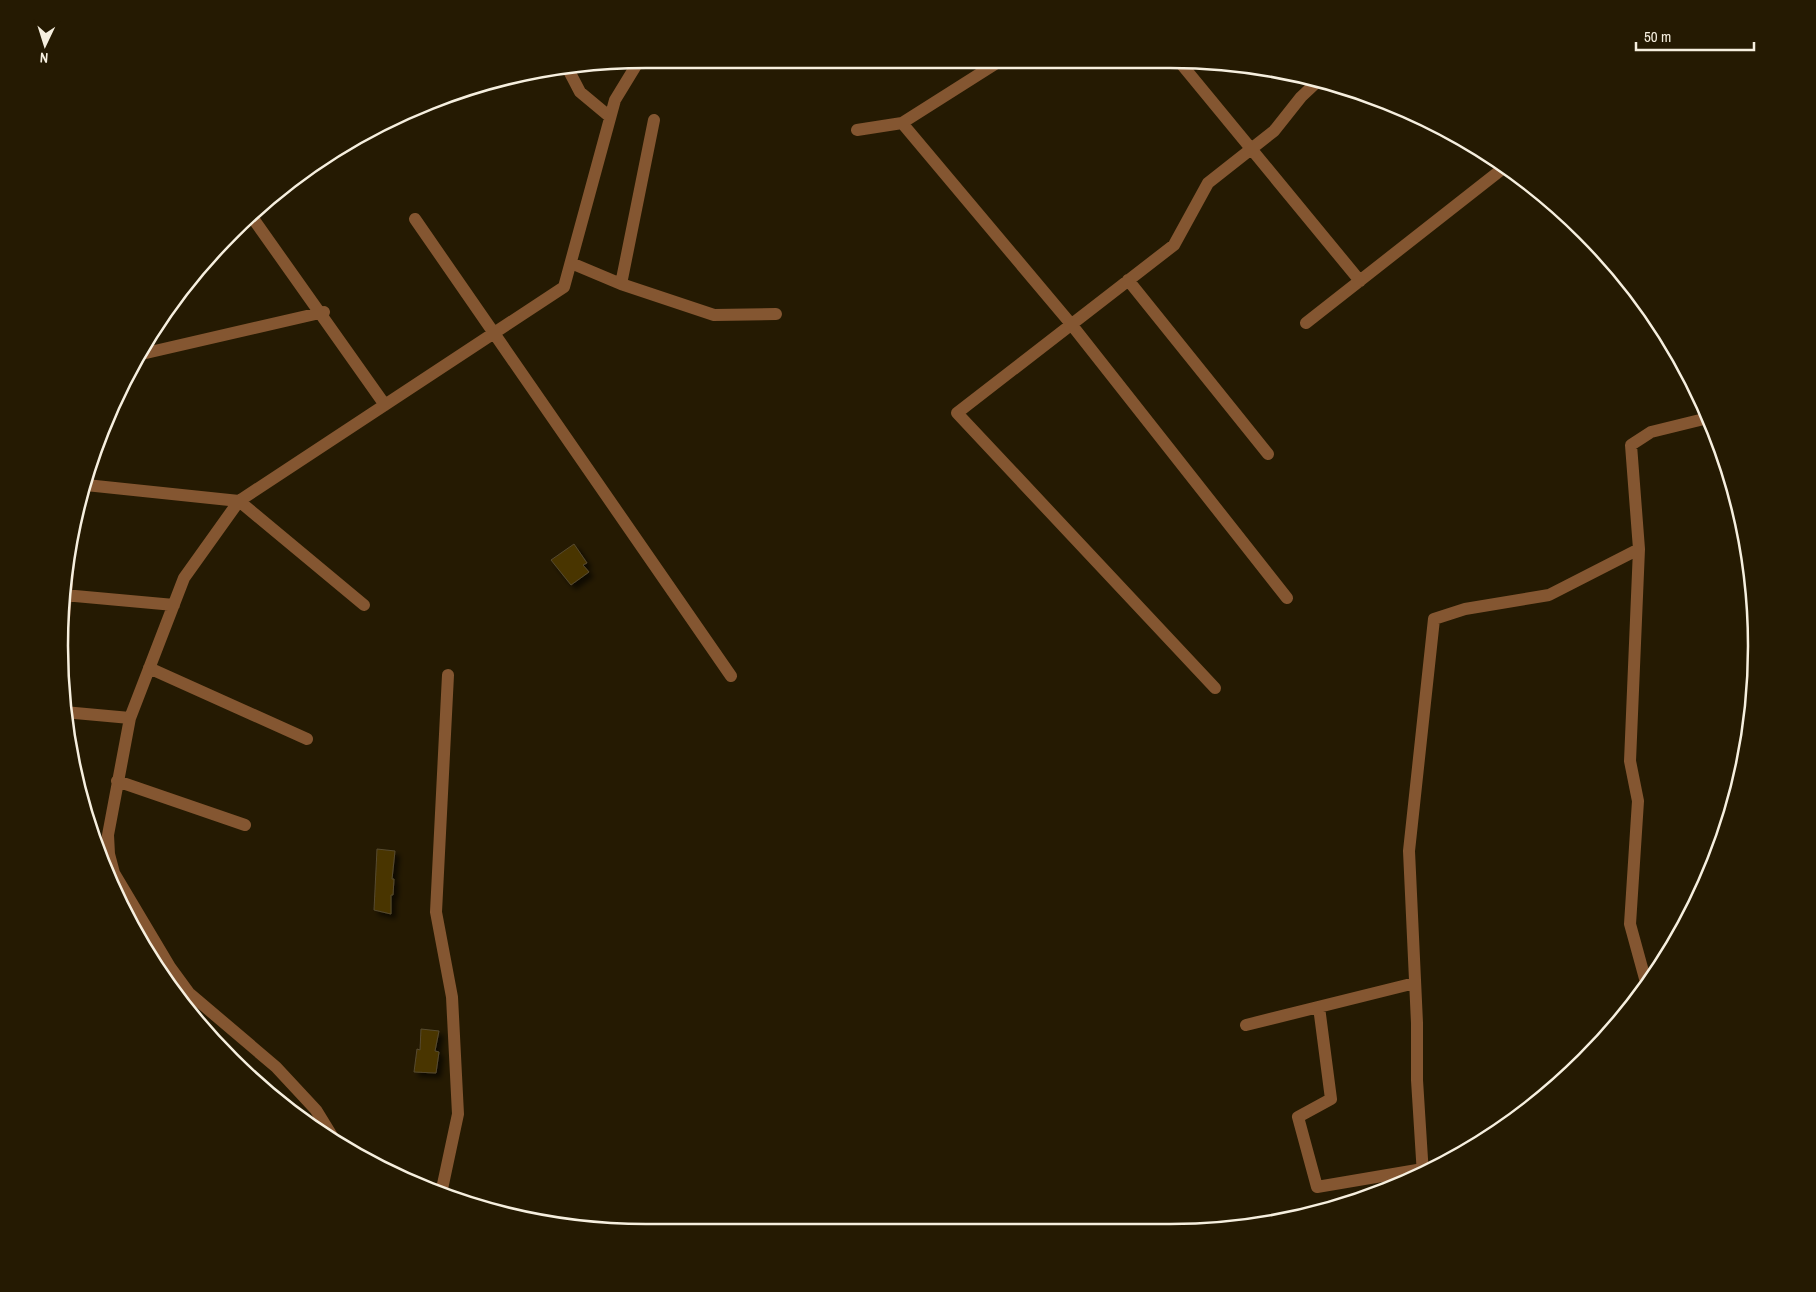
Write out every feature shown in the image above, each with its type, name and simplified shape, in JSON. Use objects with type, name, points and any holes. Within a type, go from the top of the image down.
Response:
[{"type":"street","points":[[112,868],[108,854],[108,835],[130,718],[184,578],[238,501],[564,287],[615,100],[635,68]]},
{"type":"street","points":[[857,130],[902,122],[989,68]]},
{"type":"street","points":[[1185,68],[1360,281]]},
{"type":"street","points":[[570,72],[580,92],[610,117]]},
{"type":"street","points":[[1215,688],[957,413],[1174,245],[1208,183],[1274,131],[1301,97],[1313,86]]},
{"type":"street","points":[[621,284],[654,120]]},
{"type":"street","points":[[902,122],[1071,324],[1287,598]]},
{"type":"street","points":[[1306,323],[1500,171]]},
{"type":"street","points":[[416,219],[731,676]]},
{"type":"street","points":[[255,221],[322,312],[385,405]]},
{"type":"street","points":[[571,263],[621,284],[714,315],[776,314]]},
{"type":"street","points":[[1128,280],[1268,454]]},
{"type":"street","points":[[148,353],[322,312]]},
{"type":"street","points":[[1644,976],[1630,924],[1638,801],[1630,761],[1639,549],[1632,445],[1651,432],[1702,420]]},
{"type":"street","points":[[90,485],[238,501],[364,605]]},
{"type":"street","points":[[1423,1166],[1417,1080],[1418,1023],[1409,851],[1434,619],[1465,609],[1549,595],[1639,549]]},
{"type":"street","points":[[70,595],[174,605]]},
{"type":"street","points":[[149,668],[307,739]]},
{"type":"street","points":[[442,1187],[458,1114],[452,997],[436,912],[448,675]]},
{"type":"street","points":[[71,713],[130,718]]},
{"type":"street","points":[[117,781],[245,825]]},
{"type":"street","points":[[116,876],[170,967],[189,993],[276,1067],[316,1110],[327,1128]]},
{"type":"street","points":[[1246,1025],[1415,983]]},
{"type":"street","points":[[1319,1007],[1331,1098],[1298,1117],[1317,1187],[1403,1175]]},
{"type":"building","points":[[574,544],[587,563],[583,565],[589,572],[571,585],[551,560]]},
{"type":"building","points":[[377,849],[395,851],[391,914],[374,910]]},
{"type":"building","points":[[421,1029],[439,1031],[435,1051],[439,1052],[436,1073],[414,1072],[417,1049],[420,1050]]}]
